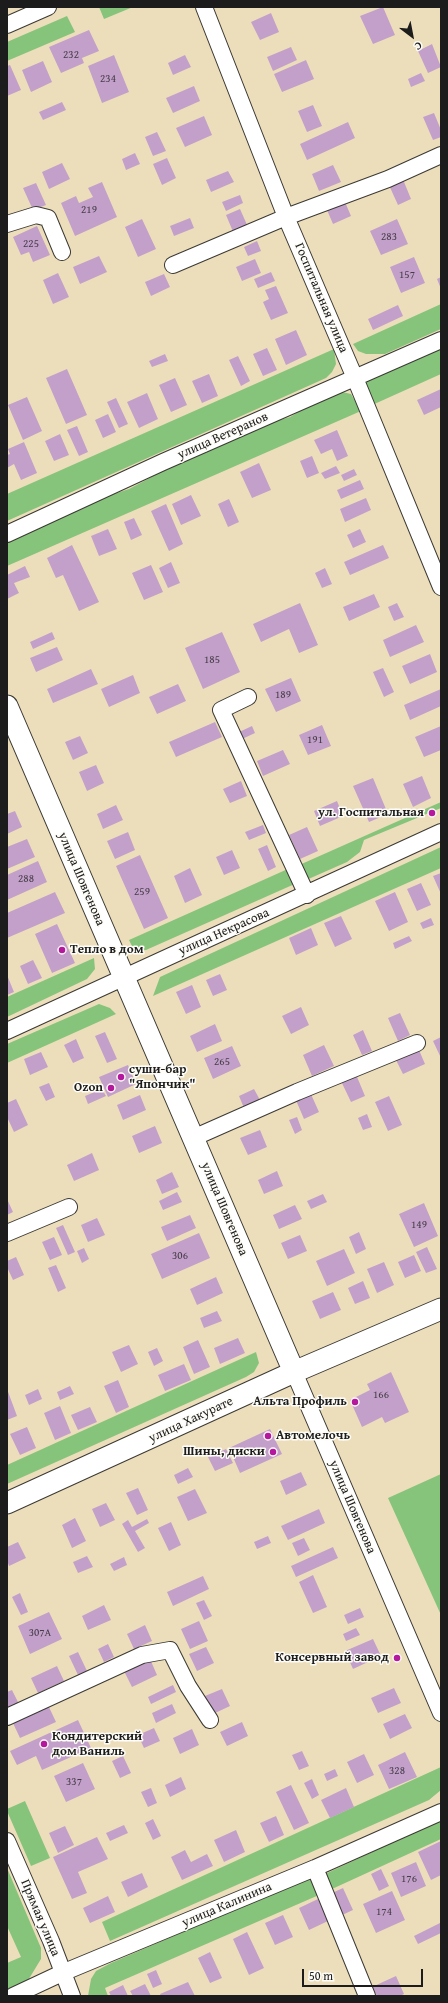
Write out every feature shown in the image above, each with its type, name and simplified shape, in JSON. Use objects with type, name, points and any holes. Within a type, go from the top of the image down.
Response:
[{"type":"main road","name":"улица Шовгенова","points":[[7,706],[294,1372]]},
{"type":"main road","name":"улица Хакурате","points":[[7,1503],[294,1372],[441,1309]]},
{"type":"street","points":[[7,25],[48,7]]},
{"type":"street","name":"Госпитальная улица","points":[[204,7],[286,217],[355,378],[441,587]]},
{"type":"street","points":[[173,265],[286,217],[388,179],[441,154]]},
{"type":"street","points":[[7,224],[36,215],[48,218],[62,252]]},
{"type":"street","name":"улица Ветеранов","points":[[7,534],[163,462],[441,340]]},
{"type":"street","points":[[248,697],[221,710],[307,895]]},
{"type":"street","name":"улица Некрасова","points":[[7,1031],[307,895],[441,832]]},
{"type":"street","points":[[193,1138],[296,1092],[417,1043]]},
{"type":"street","points":[[7,1233],[69,1207]]},
{"type":"street","name":"улица Шовгенова","points":[[294,1372],[441,1713]]},
{"type":"street","points":[[7,1717],[142,1655],[170,1650],[188,1686],[210,1720]]},
{"type":"street","name":"улица Калинина","points":[[13,1996],[315,1868],[441,1812]]},
{"type":"street","name":"Прямая улица","points":[[7,1840],[51,1941],[62,1974],[72,1996]]},
{"type":"street","points":[[315,1868],[367,1996]]},
{"type":"green space","points":[[99,7],[133,7],[104,19]]},
{"type":"green space","points":[[67,16],[75,32],[7,61],[7,42]]},
{"type":"green space","points":[[441,304],[441,329],[385,354],[366,354],[358,351],[353,344]]},
{"type":"green space","points":[[441,347],[441,374],[370,406],[364,390],[366,382]]},
{"type":"green space","points":[[334,349],[336,364],[332,372],[326,378],[7,521],[7,494]]},
{"type":"green space","points":[[342,392],[351,394],[361,411],[7,566],[7,542],[86,503],[129,489],[180,462],[269,423],[290,417],[315,402]]},
{"type":"green space","points":[[441,802],[441,808],[364,840],[360,852],[347,862],[304,881],[297,866]]},
{"type":"green space","points":[[441,847],[441,868],[153,996],[160,977]]},
{"type":"green space","points":[[290,868],[297,883],[146,950],[136,949],[132,946],[129,940]]},
{"type":"green space","points":[[94,958],[95,969],[87,979],[7,1017],[7,997]]},
{"type":"green space","points":[[99,1004],[110,1008],[116,1014],[7,1063],[7,1044]]},
{"type":"green space","points":[[256,1352],[259,1363],[254,1372],[246,1377],[7,1484],[7,1465]]},
{"type":"green space","points":[[441,1474],[441,1615],[388,1498]]},
{"type":"green space","points":[[441,1767],[441,1790],[429,1800],[110,1941],[102,1922]]},
{"type":"green space","points":[[25,1801],[50,1858],[31,1866],[7,1811],[7,1809]]},
{"type":"green space","points":[[441,1820],[441,1839],[332,1889],[325,1874]]},
{"type":"green space","points":[[7,1868],[41,1948],[41,1959],[27,1982],[7,1990],[7,1963],[21,1957],[7,1926]]},
{"type":"green space","points":[[311,1877],[319,1895],[105,1988],[108,1996],[88,1996],[91,1979],[96,1971],[111,1963]]},
{"type":"building","points":[[383,7],[395,35],[373,44],[360,16]]},
{"type":"building","points":[[271,13],[279,32],[260,40],[251,22]]},
{"type":"building","points":[[89,30],[99,51],[82,58],[84,63],[61,73],[49,47]]},
{"type":"building","points":[[432,44],[441,67],[428,73],[418,51]]},
{"type":"building","points":[[291,47],[297,60],[273,71],[267,57]]},
{"type":"building","points":[[114,55],[129,92],[102,103],[88,66]]},
{"type":"building","points":[[185,55],[191,67],[173,75],[168,63]]},
{"type":"building","points":[[306,60],[314,79],[282,92],[274,74]]},
{"type":"building","points":[[43,61],[52,82],[31,92],[22,70]]},
{"type":"building","points":[[10,65],[21,90],[7,96],[7,66]]},
{"type":"building","points":[[421,73],[425,81],[411,87],[408,79]]},
{"type":"building","points":[[194,86],[200,101],[173,113],[166,98]]},
{"type":"building","points":[[62,102],[66,110],[43,120],[39,112]]},
{"type":"building","points":[[313,105],[322,126],[307,132],[298,111]]},
{"type":"building","points":[[434,113],[441,130],[441,137],[433,140],[423,117]]},
{"type":"building","points":[[204,116],[212,135],[185,147],[176,128]]},
{"type":"building","points":[[348,122],[355,138],[307,160],[300,144]]},
{"type":"building","points":[[157,132],[166,151],[153,156],[145,137]]},
{"type":"building","points":[[135,153],[140,164],[126,170],[122,159]]},
{"type":"building","points":[[167,158],[176,178],[162,185],[153,164]]},
{"type":"building","points":[[62,163],[70,179],[49,189],[42,172]]},
{"type":"building","points":[[333,165],[341,182],[319,191],[312,174]]},
{"type":"building","points":[[228,171],[234,182],[211,192],[206,180]]},
{"type":"building","points":[[402,177],[411,199],[398,205],[388,183]]},
{"type":"building","points":[[102,182],[117,217],[75,236],[61,203],[76,196],[79,203],[93,197],[88,188]]},
{"type":"building","points":[[36,183],[46,205],[33,210],[23,188]]},
{"type":"building","points":[[240,195],[243,203],[226,211],[222,202]]},
{"type":"building","points":[[345,202],[351,216],[333,224],[327,210]]},
{"type":"building","points":[[240,209],[248,227],[234,234],[226,215]]},
{"type":"building","points":[[190,218],[194,228],[174,236],[170,226]]},
{"type":"building","points":[[142,219],[156,249],[138,257],[125,227]]},
{"type":"building","points":[[397,219],[408,244],[381,255],[370,231]]},
{"type":"building","points":[[37,226],[50,255],[33,262],[29,252],[21,255],[13,237]]},
{"type":"building","points":[[257,241],[261,251],[248,256],[244,247]]},
{"type":"building","points":[[99,256],[107,272],[80,284],[73,267]]},
{"type":"building","points":[[414,257],[425,283],[401,293],[390,267]]},
{"type":"building","points":[[255,259],[261,273],[242,281],[236,267]]},
{"type":"building","points":[[271,272],[275,281],[258,288],[254,279]]},
{"type":"building","points":[[58,273],[69,297],[53,304],[43,280]]},
{"type":"building","points":[[164,274],[170,287],[151,296],[145,282]]},
{"type":"building","points":[[441,277],[441,289],[437,279]]},
{"type":"building","points":[[276,286],[288,313],[271,320],[263,302],[269,299],[265,290]]},
{"type":"building","points":[[398,305],[403,316],[373,330],[368,319]]},
{"type":"building","points":[[296,330],[307,355],[286,365],[275,339]]},
{"type":"building","points":[[267,348],[277,370],[263,376],[253,354]]},
{"type":"building","points":[[165,354],[168,361],[152,367],[149,361]]},
{"type":"building","points":[[238,356],[250,381],[241,386],[229,360]]},
{"type":"building","points":[[67,369],[87,415],[66,424],[46,378]]},
{"type":"building","points":[[209,374],[218,396],[202,403],[192,381]]},
{"type":"building","points":[[175,378],[187,405],[171,412],[159,385]]},
{"type":"building","points":[[441,389],[441,407],[424,415],[417,400]]},
{"type":"building","points":[[147,393],[158,419],[139,428],[127,402]]},
{"type":"building","points":[[27,397],[42,431],[23,440],[8,405]]},
{"type":"building","points":[[116,398],[128,424],[119,428],[107,402]]},
{"type":"building","points":[[108,414],[116,432],[103,438],[95,420]]},
{"type":"building","points":[[77,426],[88,452],[79,456],[67,430]]},
{"type":"building","points":[[337,430],[348,456],[337,461],[332,449],[321,454],[314,440]]},
{"type":"building","points":[[60,434],[69,455],[54,461],[45,441]]},
{"type":"building","points":[[24,442],[37,473],[21,480],[14,464],[7,468],[7,455],[10,454],[8,449]]},
{"type":"building","points":[[312,456],[319,473],[307,478],[300,461]]},
{"type":"building","points":[[259,463],[271,490],[252,498],[240,472]]},
{"type":"building","points":[[336,466],[340,473],[325,479],[321,473]]},
{"type":"building","points":[[354,469],[357,475],[344,481],[341,475]]},
{"type":"building","points":[[360,480],[364,489],[341,499],[337,490]]},
{"type":"building","points":[[191,495],[201,516],[181,525],[172,504]]},
{"type":"building","points":[[366,498],[371,510],[345,522],[340,509]]},
{"type":"building","points":[[229,499],[239,522],[228,527],[218,504]]},
{"type":"building","points":[[166,504],[183,544],[169,551],[151,511]]},
{"type":"building","points":[[134,518],[142,535],[131,540],[124,522]]},
{"type":"building","points":[[108,529],[117,549],[99,556],[91,536]]},
{"type":"building","points":[[360,529],[366,542],[353,548],[347,535]]},
{"type":"building","points":[[72,545],[99,602],[79,611],[63,575],[56,578],[47,558]]},
{"type":"building","points":[[383,545],[389,558],[350,575],[344,562]]},
{"type":"building","points":[[171,562],[180,583],[168,588],[159,568]]},
{"type":"building","points":[[151,565],[163,592],[144,600],[132,573]]},
{"type":"building","points":[[25,566],[30,577],[14,583],[19,593],[7,599],[7,575]]},
{"type":"building","points":[[325,568],[332,584],[322,588],[315,573]]},
{"type":"building","points":[[374,594],[380,607],[349,621],[343,607]]},
{"type":"building","points":[[300,603],[318,645],[299,653],[289,629],[261,642],[253,624]]},
{"type":"building","points":[[397,603],[404,617],[394,621],[388,607]]},
{"type":"building","points":[[416,625],[424,642],[390,657],[383,640]]},
{"type":"building","points":[[52,632],[55,639],[33,649],[30,642]]},
{"type":"building","points":[[222,632],[240,672],[203,689],[185,648]]},
{"type":"building","points":[[57,647],[63,660],[36,672],[30,658]]},
{"type":"building","points":[[430,654],[437,672],[410,684],[402,666]]},
{"type":"building","points":[[383,668],[394,692],[384,697],[373,672]]},
{"type":"building","points":[[91,669],[98,684],[53,703],[47,689]]},
{"type":"building","points":[[133,675],[140,693],[109,707],[101,689]]},
{"type":"building","points":[[291,678],[301,701],[276,712],[265,689]]},
{"type":"building","points":[[178,684],[186,701],[157,714],[149,697]]},
{"type":"building","points":[[441,689],[441,706],[410,720],[404,705]]},
{"type":"building","points":[[215,722],[222,737],[176,757],[169,742]]},
{"type":"building","points":[[322,725],[331,746],[308,755],[299,735]]},
{"type":"building","points":[[252,726],[255,733],[240,740],[237,733]]},
{"type":"building","points":[[441,726],[441,750],[424,757],[415,737]]},
{"type":"building","points":[[80,736],[88,753],[73,760],[65,742]]},
{"type":"building","points":[[283,750],[290,764],[263,776],[257,761]]},
{"type":"building","points":[[96,765],[104,783],[87,791],[79,772]]},
{"type":"building","points":[[422,776],[431,798],[413,807],[403,784]]},
{"type":"building","points":[[373,778],[388,814],[369,822],[353,786]]},
{"type":"building","points":[[241,781],[247,796],[230,803],[223,789]]},
{"type":"building","points":[[337,801],[343,816],[320,826],[314,811]]},
{"type":"building","points":[[116,805],[123,820],[103,829],[97,814]]},
{"type":"building","points":[[15,811],[22,827],[7,834],[7,814]]},
{"type":"building","points":[[263,825],[266,833],[249,840],[245,832]]},
{"type":"building","points":[[307,827],[318,851],[300,859],[289,835]]},
{"type":"building","points":[[128,832],[135,850],[115,859],[107,841]]},
{"type":"building","points":[[27,839],[35,857],[7,869],[7,847]]},
{"type":"building","points":[[267,845],[276,867],[268,871],[258,849]]},
{"type":"building","points":[[232,850],[240,868],[224,875],[216,857]]},
{"type":"building","points":[[140,855],[168,918],[144,929],[116,866]]},
{"type":"building","points":[[38,861],[47,882],[7,900],[7,875]]},
{"type":"building","points":[[190,868],[202,895],[185,903],[174,876]]},
{"type":"building","points":[[441,873],[441,894],[433,876]]},
{"type":"building","points":[[421,883],[431,905],[417,911],[407,889]]},
{"type":"building","points":[[55,892],[65,913],[7,938],[7,913]]},
{"type":"building","points":[[395,892],[408,922],[389,931],[375,901]]},
{"type":"building","points":[[341,916],[352,939],[335,947],[324,923]]},
{"type":"building","points":[[431,918],[434,925],[423,929],[420,923]]},
{"type":"building","points":[[57,924],[75,963],[52,973],[35,934]]},
{"type":"building","points":[[311,928],[318,945],[296,955],[289,938]]},
{"type":"building","points":[[409,936],[412,941],[395,949],[393,943]]},
{"type":"building","points":[[33,960],[42,978],[28,984],[20,966]]},
{"type":"building","points":[[220,974],[227,990],[213,996],[206,980]]},
{"type":"building","points":[[7,975],[14,992],[7,995]]},
{"type":"building","points":[[192,985],[201,1007],[186,1014],[176,992]]},
{"type":"building","points":[[301,1007],[309,1025],[291,1034],[282,1016]]},
{"type":"building","points":[[400,1013],[410,1035],[398,1041],[388,1018]]},
{"type":"building","points":[[215,1024],[222,1041],[197,1052],[190,1036]]},
{"type":"building","points":[[363,1030],[372,1051],[362,1055],[353,1035]]},
{"type":"building","points":[[105,1032],[117,1059],[107,1063],[95,1036]]},
{"type":"building","points":[[441,1037],[441,1058],[433,1041]]},
{"type":"building","points":[[76,1039],[84,1058],[73,1063],[64,1045]]},
{"type":"building","points":[[324,1045],[334,1066],[312,1076],[303,1055]]},
{"type":"building","points":[[232,1046],[241,1066],[213,1079],[204,1058]]},
{"type":"building","points":[[419,1050],[425,1064],[403,1074],[396,1060]]},
{"type":"building","points":[[41,1052],[48,1067],[30,1075],[24,1059]]},
{"type":"building","points":[[128,1065],[136,1084],[108,1097],[99,1077]]},
{"type":"building","points":[[355,1072],[365,1096],[351,1102],[340,1079]]},
{"type":"building","points":[[49,1083],[55,1097],[46,1101],[39,1087]]},
{"type":"building","points":[[102,1089],[106,1096],[88,1104],[85,1096]]},
{"type":"building","points":[[254,1089],[260,1100],[244,1108],[239,1096]]},
{"type":"building","points":[[310,1092],[319,1112],[304,1119],[295,1098]]},
{"type":"building","points":[[140,1095],[146,1110],[123,1120],[117,1105]]},
{"type":"building","points":[[389,1096],[402,1125],[388,1131],[375,1102]]},
{"type":"building","points":[[16,1099],[28,1125],[14,1132],[7,1117],[7,1103]]},
{"type":"building","points":[[367,1114],[372,1127],[363,1130],[358,1118]]},
{"type":"building","points":[[297,1117],[302,1130],[295,1134],[289,1120]]},
{"type":"building","points":[[155,1126],[162,1143],[139,1153],[132,1136]]},
{"type":"building","points":[[260,1130],[267,1147],[248,1155],[240,1138]]},
{"type":"building","points":[[92,1153],[99,1170],[74,1181],[67,1165]]},
{"type":"building","points":[[277,1171],[283,1186],[264,1194],[258,1180]]},
{"type":"building","points":[[172,1172],[179,1187],[162,1194],[156,1180]]},
{"type":"building","points":[[177,1192],[182,1202],[163,1210],[159,1201]]},
{"type":"building","points":[[323,1194],[327,1202],[311,1209],[307,1201]]},
{"type":"building","points":[[7,1199],[13,1212],[7,1215]]},
{"type":"building","points":[[424,1203],[438,1236],[414,1247],[399,1214]]},
{"type":"building","points":[[295,1205],[302,1219],[279,1229],[273,1215]]},
{"type":"building","points":[[190,1215],[196,1228],[167,1241],[161,1227]]},
{"type":"building","points":[[97,1218],[105,1235],[88,1242],[81,1225]]},
{"type":"building","points":[[63,1225],[75,1252],[68,1255],[56,1228]]},
{"type":"building","points":[[359,1232],[366,1249],[356,1254],[349,1237]]},
{"type":"building","points":[[199,1233],[210,1258],[162,1279],[151,1254]]},
{"type":"building","points":[[300,1235],[307,1251],[288,1259],[281,1243]]},
{"type":"building","points":[[54,1237],[62,1255],[50,1260],[42,1242]]},
{"type":"building","points":[[427,1247],[437,1269],[426,1273],[416,1252]]},
{"type":"building","points":[[84,1248],[89,1259],[82,1263],[77,1251]]},
{"type":"building","points":[[344,1249],[355,1273],[327,1286],[316,1261]]},
{"type":"building","points":[[414,1255],[421,1271],[405,1278],[398,1262]]},
{"type":"building","points":[[16,1257],[24,1275],[13,1280],[7,1267],[7,1261]]},
{"type":"building","points":[[384,1262],[394,1285],[377,1293],[367,1269]]},
{"type":"building","points":[[56,1265],[66,1288],[58,1292],[48,1268]]},
{"type":"building","points":[[216,1277],[223,1293],[197,1305],[190,1289]]},
{"type":"building","points":[[363,1281],[370,1298],[355,1304],[348,1288]]},
{"type":"building","points":[[333,1292],[341,1310],[320,1319],[312,1301]]},
{"type":"building","points":[[217,1311],[222,1321],[204,1328],[200,1318]]},
{"type":"building","points":[[238,1338],[245,1353],[220,1364],[214,1348]]},
{"type":"building","points":[[198,1340],[210,1367],[194,1374],[183,1347]]},
{"type":"building","points":[[129,1345],[138,1364],[121,1372],[112,1352]]},
{"type":"building","points":[[157,1348],[163,1361],[154,1366],[148,1352]]},
{"type":"building","points":[[184,1364],[191,1380],[165,1391],[158,1375]]},
{"type":"building","points":[[391,1372],[409,1412],[385,1423],[382,1417],[362,1427],[350,1400],[370,1390],[367,1384]]},
{"type":"building","points":[[118,1380],[129,1407],[116,1413],[104,1386]]},
{"type":"building","points":[[70,1386],[74,1394],[60,1400],[57,1392]]},
{"type":"building","points":[[7,1389],[17,1416],[7,1420]]},
{"type":"building","points":[[38,1389],[42,1399],[29,1405],[25,1395]]},
{"type":"building","points":[[60,1406],[71,1433],[55,1440],[44,1413]]},
{"type":"building","points":[[90,1407],[97,1422],[78,1430],[71,1415]]},
{"type":"building","points":[[27,1427],[36,1448],[20,1455],[10,1434]]},
{"type":"building","points":[[270,1429],[282,1454],[240,1473],[229,1448]]},
{"type":"building","points":[[226,1449],[233,1463],[215,1471],[208,1457]]},
{"type":"building","points":[[188,1468],[193,1477],[178,1484],[174,1475]]},
{"type":"building","points":[[301,1472],[307,1485],[286,1495],[280,1481]]},
{"type":"building","points":[[138,1488],[148,1510],[137,1515],[126,1493]]},
{"type":"building","points":[[195,1489],[207,1513],[188,1521],[177,1497]]},
{"type":"building","points":[[106,1503],[115,1520],[100,1527],[92,1509]]},
{"type":"building","points":[[319,1509],[325,1523],[288,1540],[281,1526]]},
{"type":"building","points":[[75,1518],[86,1541],[72,1548],[62,1525]]},
{"type":"building","points":[[147,1519],[149,1523],[135,1531],[145,1548],[138,1552],[122,1524],[128,1520],[132,1527]]},
{"type":"building","points":[[171,1522],[181,1545],[169,1551],[158,1528]]},
{"type":"building","points":[[268,1536],[271,1543],[257,1549],[254,1542]]},
{"type":"building","points":[[304,1538],[310,1550],[298,1556],[292,1543]]},
{"type":"building","points":[[18,1542],[26,1558],[9,1566],[7,1560],[7,1547]]},
{"type":"building","points":[[333,1547],[338,1558],[296,1577],[291,1566]]},
{"type":"building","points":[[87,1556],[93,1567],[78,1573],[73,1562]]},
{"type":"building","points":[[124,1557],[127,1565],[114,1571],[110,1564]]},
{"type":"building","points":[[313,1575],[327,1607],[313,1613],[299,1582]]},
{"type":"building","points":[[203,1576],[209,1589],[173,1606],[167,1592]]},
{"type":"building","points":[[20,1593],[28,1612],[21,1615],[12,1597]]},
{"type":"building","points":[[204,1600],[212,1616],[204,1620],[196,1603]]},
{"type":"building","points":[[104,1605],[111,1620],[88,1630],[82,1616]]},
{"type":"building","points":[[360,1608],[364,1617],[348,1624],[344,1615]]},
{"type":"building","points":[[49,1612],[62,1639],[30,1654],[18,1626]]},
{"type":"building","points":[[199,1621],[208,1641],[190,1649],[181,1629]]},
{"type":"building","points":[[145,1625],[152,1641],[134,1649],[127,1634]]},
{"type":"building","points":[[356,1628],[360,1635],[346,1641],[343,1634]]},
{"type":"building","points":[[373,1639],[381,1656],[353,1669],[345,1651]]},
{"type":"building","points":[[108,1644],[114,1657],[104,1662],[98,1649]]},
{"type":"building","points":[[206,1647],[214,1663],[197,1671],[189,1654]]},
{"type":"building","points":[[78,1652],[87,1671],[78,1675],[69,1656]]},
{"type":"building","points":[[150,1659],[157,1675],[132,1687],[124,1671]]},
{"type":"building","points":[[57,1666],[64,1681],[38,1693],[31,1678]]},
{"type":"building","points":[[173,1685],[176,1692],[151,1704],[148,1697]]},
{"type":"building","points":[[394,1688],[401,1703],[378,1713],[371,1698]]},
{"type":"building","points":[[222,1689],[230,1706],[213,1714],[205,1696]]},
{"type":"building","points":[[12,1690],[19,1704],[7,1710],[7,1692]]},
{"type":"building","points":[[172,1704],[176,1713],[156,1723],[152,1713]]},
{"type":"building","points":[[48,1705],[56,1722],[20,1738],[12,1721]]},
{"type":"building","points":[[405,1714],[412,1728],[390,1739],[383,1724]]},
{"type":"building","points":[[78,1720],[91,1748],[42,1770],[36,1756],[17,1765],[10,1751]]},
{"type":"building","points":[[242,1722],[248,1736],[227,1746],[220,1732]]},
{"type":"building","points":[[154,1728],[160,1741],[144,1748],[138,1735]]},
{"type":"building","points":[[192,1729],[199,1745],[180,1754],[173,1738]]},
{"type":"building","points":[[302,1751],[309,1766],[299,1770],[292,1755]]},
{"type":"building","points":[[405,1752],[417,1777],[389,1789],[378,1765]]},
{"type":"building","points":[[364,1754],[374,1775],[357,1783],[347,1762]]},
{"type":"building","points":[[123,1756],[131,1773],[120,1778],[112,1761]]},
{"type":"building","points":[[83,1763],[95,1789],[66,1802],[54,1776]]},
{"type":"building","points":[[335,1769],[338,1776],[327,1781],[324,1774]]},
{"type":"building","points":[[181,1777],[186,1789],[170,1797],[165,1785]]},
{"type":"building","points":[[312,1779],[319,1795],[312,1799],[304,1783]]},
{"type":"building","points":[[291,1785],[309,1823],[294,1830],[276,1792]]},
{"type":"building","points":[[151,1788],[157,1803],[148,1807],[141,1792]]},
{"type":"building","points":[[346,1788],[354,1807],[330,1818],[321,1800]]},
{"type":"building","points":[[276,1816],[284,1835],[269,1842],[260,1823]]},
{"type":"building","points":[[153,1819],[161,1836],[153,1840],[145,1823]]},
{"type":"building","points":[[124,1825],[128,1833],[110,1841],[106,1833]]},
{"type":"building","points":[[65,1826],[74,1845],[58,1853],[49,1833]]},
{"type":"building","points":[[236,1830],[245,1852],[224,1862],[214,1840]]},
{"type":"building","points":[[97,1837],[108,1859],[78,1872],[87,1893],[72,1899],[53,1857]]},
{"type":"building","points":[[441,1841],[441,1875],[431,1880],[418,1852]]},
{"type":"building","points":[[185,1850],[191,1862],[207,1854],[213,1866],[182,1880],[171,1857]]},
{"type":"building","points":[[416,1862],[426,1886],[401,1897],[391,1873]]},
{"type":"building","points":[[381,1869],[389,1886],[379,1891],[371,1874]]},
{"type":"building","points":[[142,1873],[148,1887],[128,1897],[121,1882]]},
{"type":"building","points":[[343,1888],[353,1910],[340,1916],[330,1894]]},
{"type":"building","points":[[392,1891],[405,1920],[376,1933],[363,1904]]},
{"type":"building","points":[[108,1896],[115,1912],[90,1923],[83,1908]]},
{"type":"building","points":[[318,1899],[328,1921],[309,1930],[299,1908]]},
{"type":"building","points":[[283,1915],[293,1937],[275,1945],[265,1923]]},
{"type":"building","points":[[440,1923],[441,1933],[418,1944],[414,1936]]},
{"type":"building","points":[[247,1932],[264,1968],[249,1975],[233,1939]]},
{"type":"building","points":[[210,1952],[222,1978],[210,1983],[198,1958]]},
{"type":"building","points":[[156,1970],[162,1984],[153,1988],[147,1974]]},
{"type":"building","points":[[396,1976],[404,1994],[400,1996],[377,1996],[372,1987]]},
{"type":"building","points":[[188,1982],[195,1996],[161,1996],[160,1994]]},
{"type":"building","points":[[145,1984],[151,1996],[133,1996],[130,1991]]},
{"type":"building","points":[[123,1985],[128,1996],[111,1996],[109,1992]]},
{"type":"place","name":"ул. Госпитальная","points":[[432,813]]},
{"type":"place","name":"Тепло в дом","points":[[62,950]]},
{"type":"place","name":"суши-бар \"Япончик\"","points":[[121,1077]]},
{"type":"place","name":"Ozon","points":[[111,1088]]},
{"type":"place","name":"Альта Профиль","points":[[355,1402]]},
{"type":"place","name":"Автомелочь","points":[[268,1436]]},
{"type":"place","name":"Шины, диски","points":[[273,1452]]},
{"type":"place","name":"Консервный завод","points":[[397,1658]]},
{"type":"place","name":"Кондитерский дом Ваниль","points":[[44,1744]]}]
